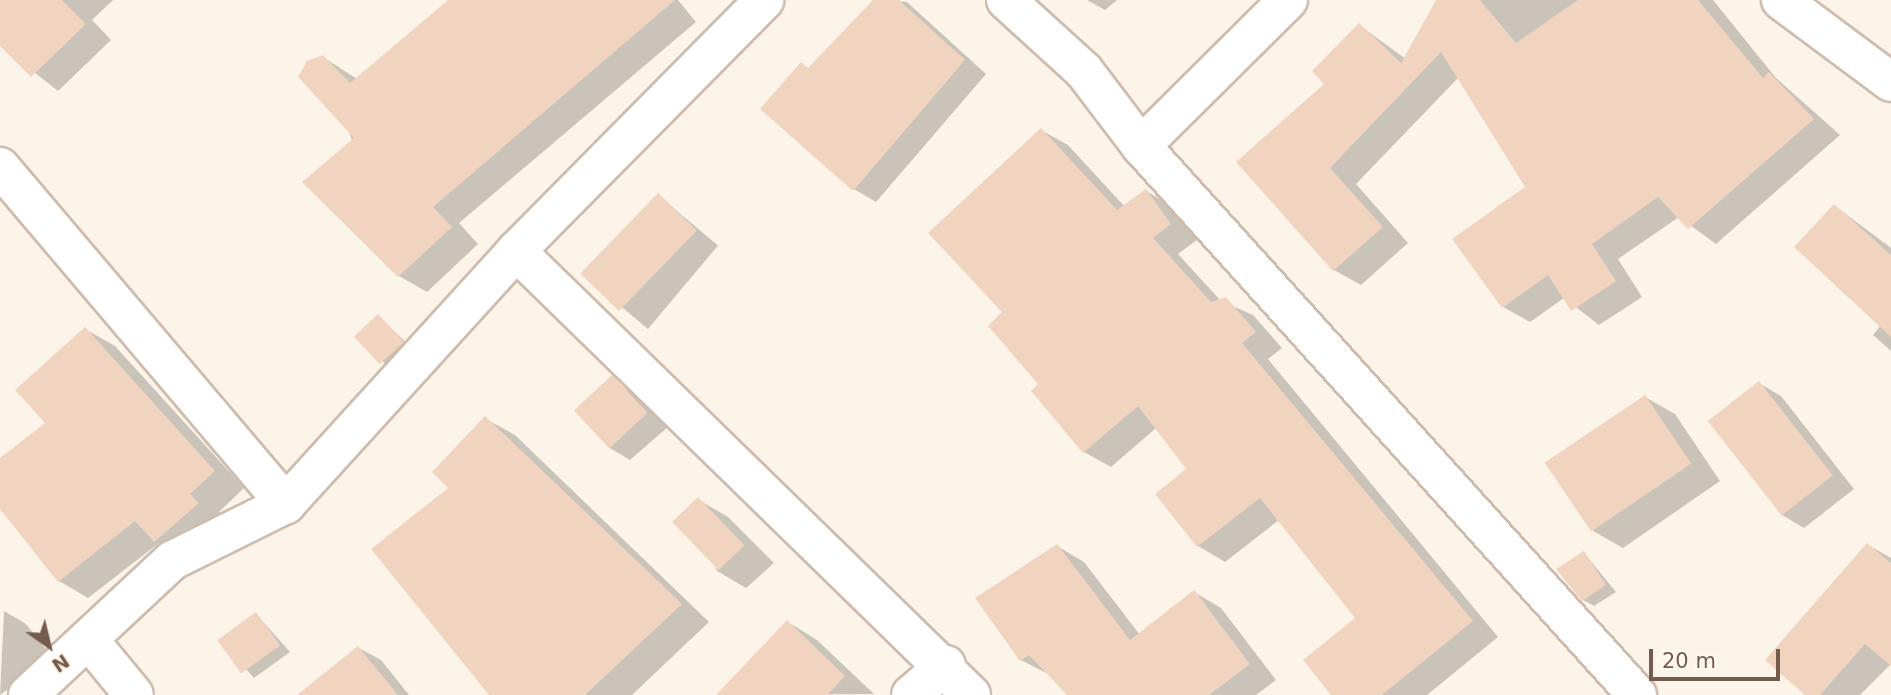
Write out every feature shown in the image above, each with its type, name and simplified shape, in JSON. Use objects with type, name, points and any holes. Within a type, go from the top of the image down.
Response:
[{"type":"street","points":[[28,695],[173,560],[286,504],[516,251],[764,0]]},
{"type":"street","points":[[1006,0],[1084,71],[1141,146],[1637,695]]},
{"type":"street","points":[[1141,146],[1288,0]]},
{"type":"street","points":[[1781,0],[1891,82]]},
{"type":"street","points":[[0,167],[286,504]]},
{"type":"street","points":[[516,251],[946,665],[971,695]]},
{"type":"street","points":[[88,639],[134,695]]},
{"type":"street","points":[[911,695],[946,665]]},
{"type":"building","points":[[0,0],[62,0],[86,24],[31,77],[0,46]]},
{"type":"building","points":[[448,0],[675,0],[433,207],[452,227],[398,277],[302,182],[354,138],[298,77],[307,61],[323,55],[350,83]]},
{"type":"building","points":[[873,0],[899,0],[965,60],[853,191],[760,109],[801,62],[808,68]]},
{"type":"building","points":[[1436,0],[1480,0],[1516,43],[1578,0],[1698,0],[1763,78],[1769,72],[1814,119],[1688,229],[1658,197],[1592,244],[1616,281],[1571,311],[1548,275],[1502,308],[1452,239],[1525,187],[1441,52],[1330,168],[1383,227],[1333,271],[1236,162],[1324,84],[1312,71],[1359,23],[1401,63]]},
{"type":"building","points":[[1041,128],[1117,210],[1146,189],[1171,224],[1153,238],[1211,302],[1226,297],[1256,332],[1242,343],[1473,621],[1382,695],[1331,695],[1303,660],[1355,618],[1260,498],[1197,547],[1155,494],[1186,469],[1138,406],[1083,453],[1031,391],[1038,384],[988,326],[1002,312],[928,233]]},
{"type":"building","points":[[658,193],[697,231],[619,311],[580,274]]},
{"type":"building","points":[[1834,204],[1891,255],[1891,337],[1794,247]]},
{"type":"building","points":[[378,314],[404,342],[380,364],[354,337]]},
{"type":"building","points":[[85,327],[215,471],[190,494],[199,503],[154,542],[135,521],[58,582],[0,509],[0,458],[45,423],[15,390]]},
{"type":"building","points":[[612,375],[647,413],[609,448],[574,410]]},
{"type":"building","points":[[1759,381],[1833,476],[1782,516],[1708,421]]},
{"type":"building","points":[[1645,395],[1691,464],[1591,531],[1545,463]]},
{"type":"building","points":[[485,416],[682,604],[585,695],[489,695],[371,549],[448,488],[432,472]]},
{"type":"building","points":[[698,497],[745,545],[719,570],[672,522]]},
{"type":"building","points":[[1867,543],[1891,563],[1891,666],[1865,644],[1820,695],[1805,695],[1765,660]]},
{"type":"building","points":[[1057,544],[1130,640],[1194,590],[1250,664],[1209,695],[1067,695],[1029,655],[1020,661],[975,598]]},
{"type":"building","points":[[1584,551],[1606,585],[1582,601],[1556,569]]},
{"type":"building","points":[[256,612],[280,645],[241,673],[217,640]]},
{"type":"building","points":[[787,620],[845,676],[827,695],[716,695]]},
{"type":"building","points":[[358,646],[398,695],[297,695]]}]
